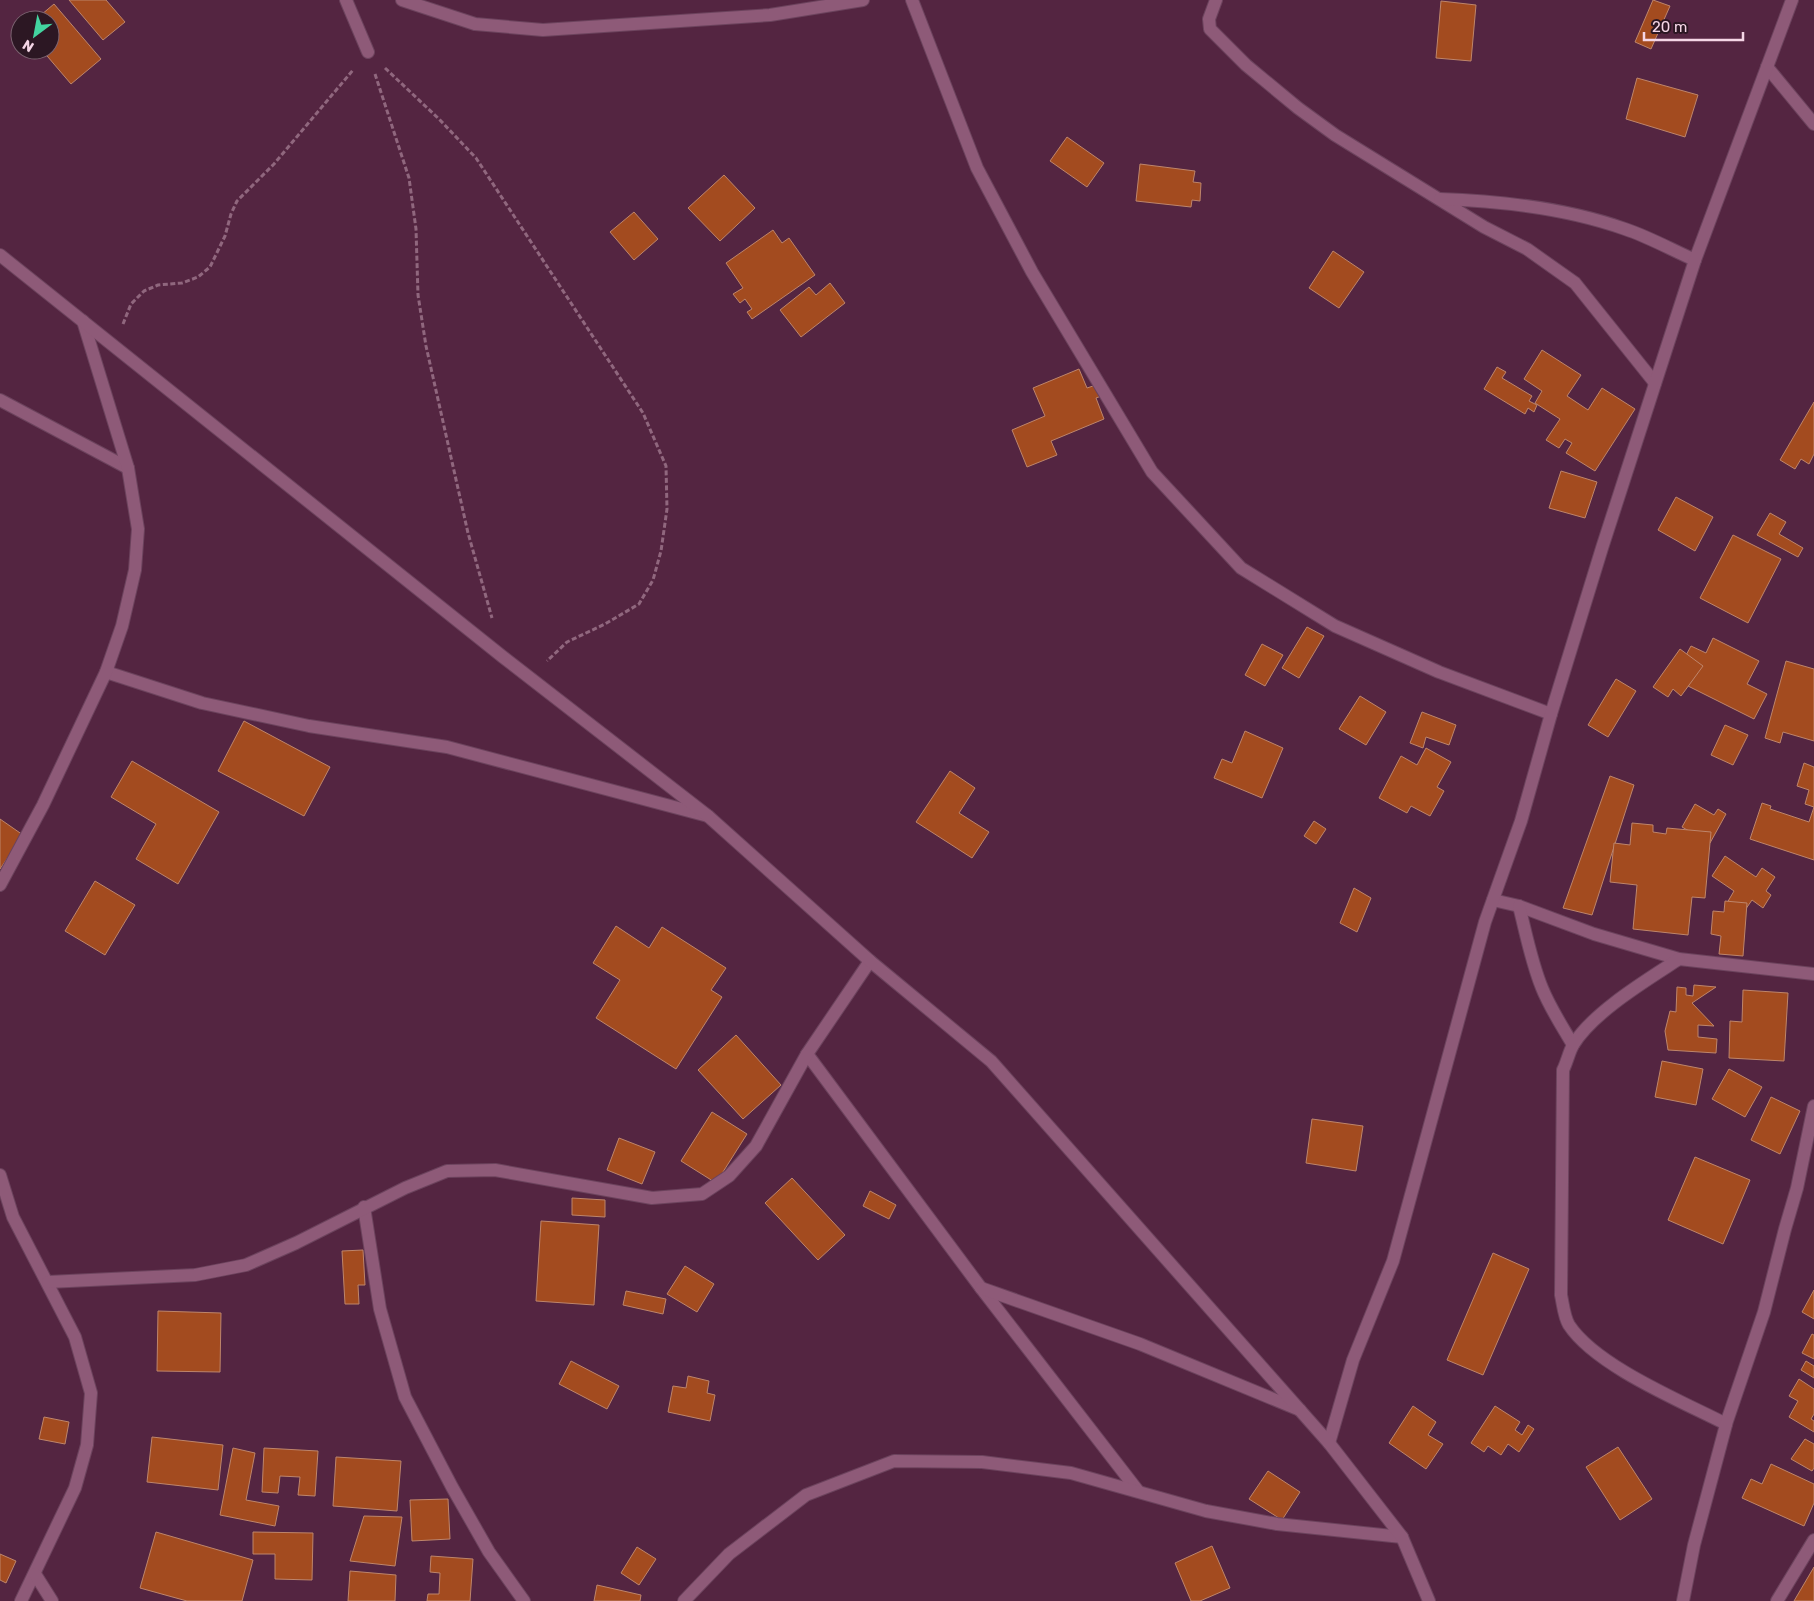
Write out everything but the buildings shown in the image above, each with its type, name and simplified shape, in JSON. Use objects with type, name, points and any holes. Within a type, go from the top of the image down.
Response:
[{"type":"street","points":[[346,0],[368,52]]},
{"type":"street","points":[[402,0],[475,24],[543,30],[770,15],[863,0]]},
{"type":"street","points":[[912,0],[978,168],[1032,272],[1152,472],[1241,568],[1335,626],[1439,672],[1551,714]]},
{"type":"street","points":[[1216,0],[1209,19],[1210,29],[1246,65],[1298,108],[1335,135],[1484,226],[1527,248],[1575,284],[1655,383]]},
{"type":"street","points":[[1329,1443],[1353,1360],[1393,1260],[1482,931],[1521,821],[1551,714],[1602,548],[1695,260],[1792,0]]},
{"type":"street","points":[[1767,67],[1814,124]]},
{"type":"street","points":[[1439,199],[1474,200],[1550,208],[1625,229],[1695,260]]},
{"type":"street","points":[[0,255],[530,678],[708,816],[870,961],[991,1062],[1329,1443],[1402,1537],[1429,1601]]},
{"type":"street","points":[[0,885],[43,805],[106,672],[122,626],[135,570],[138,528],[128,468],[83,321]]},
{"type":"street","points":[[0,400],[128,468]]},
{"type":"street","points":[[106,672],[202,703],[308,726],[447,747],[708,816]]},
{"type":"street","points":[[1493,900],[1519,906],[1594,934],[1679,959],[1814,974]]},
{"type":"street","points":[[1519,906],[1532,959],[1542,988],[1573,1045]]},
{"type":"street","points":[[1679,959],[1630,992],[1596,1019],[1573,1045],[1563,1070],[1561,1295],[1568,1323],[1584,1344],[1626,1372],[1726,1424]]},
{"type":"street","points":[[48,1282],[195,1275],[246,1265],[296,1243],[404,1188],[447,1171],[495,1170],[652,1198],[702,1194],[729,1176],[756,1146],[807,1054],[870,961]]},
{"type":"street","points":[[807,1054],[981,1288],[1138,1491]]},
{"type":"street","points":[[1683,1601],[1694,1545],[1726,1424],[1764,1312],[1797,1188],[1814,1106]]},
{"type":"street","points":[[0,1175],[13,1218],[75,1337],[91,1393],[87,1445],[75,1488],[21,1601]]},
{"type":"street","points":[[364,1207],[380,1309],[405,1397],[452,1487],[489,1552],[524,1601]]},
{"type":"street","points":[[0,1220],[13,1218]]},
{"type":"street","points":[[981,1288],[1140,1344],[1300,1410]]},
{"type":"street","points":[[684,1601],[729,1554],[806,1495],[894,1461],[982,1462],[1071,1473],[1206,1511],[1277,1524],[1402,1537]]},
{"type":"street","points":[[1777,1601],[1814,1540]]},
{"type":"street","points":[[35,1574],[52,1601]]},
{"type":"path","points":[[114,346],[131,304],[144,291],[158,285],[182,283],[198,277],[210,267],[225,236],[237,201],[274,164],[368,52]]},
{"type":"path","points":[[368,52],[409,178],[416,229],[418,295],[426,346],[468,533],[492,619]]},
{"type":"path","points":[[368,52],[439,119],[476,158],[643,413],[666,466],[667,509],[661,551],[654,580],[639,604],[605,624],[567,642],[530,678]]}]
